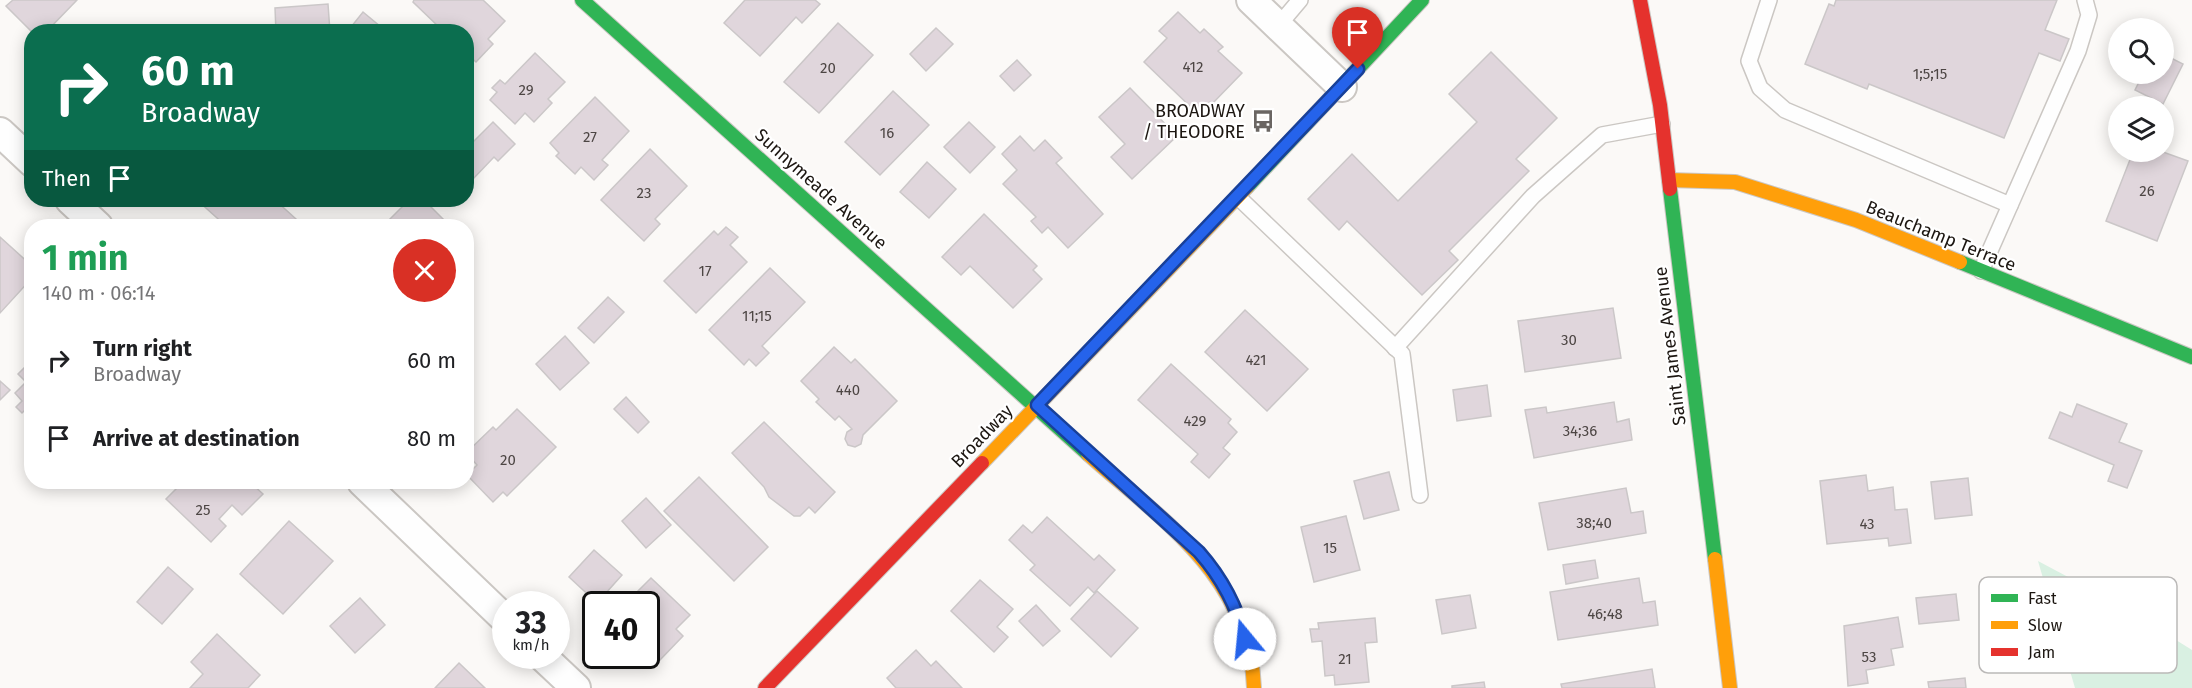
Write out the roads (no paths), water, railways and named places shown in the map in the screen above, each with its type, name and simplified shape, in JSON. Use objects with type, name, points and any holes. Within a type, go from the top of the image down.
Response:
[{"type":"main road","name":"Sunnymeade Avenue","points":[[582,0],[1037,405],[1133,494],[1187,539],[1211,565],[1241,620],[1254,675],[1254,688]]},
{"type":"main road","name":"Broadway","points":[[765,688],[1238,197],[1422,0]]},
{"type":"main road","name":"Saint James Avenue","points":[[1640,0],[1654,68],[1662,124],[1730,688]]},
{"type":"main road","name":"Beauchamp Terrace","points":[[1669,180],[1735,182],[1856,220],[2192,357]]},
{"type":"street","points":[[1251,0],[1342,87]]},
{"type":"street","points":[[0,132],[24,154]]},
{"type":"street","points":[[78,207],[90,219]]},
{"type":"street","points":[[369,489],[492,607]]},
{"type":"street","points":[[556,669],[576,688]]},
{"type":"lane","points":[[1278,26],[1300,0]]},
{"type":"lane","points":[[1769,0],[1749,61],[1760,88],[1785,110],[2010,205]]},
{"type":"lane","points":[[1981,271],[2078,51],[2089,15],[2085,0]]},
{"type":"lane","points":[[1395,348],[1533,196],[1602,135],[1662,124]]},
{"type":"lane","points":[[1238,197],[1402,354],[1420,495]]},
{"type":"place","name":"BROADWAY / THEODORE","points":[[1263,121]]}]
